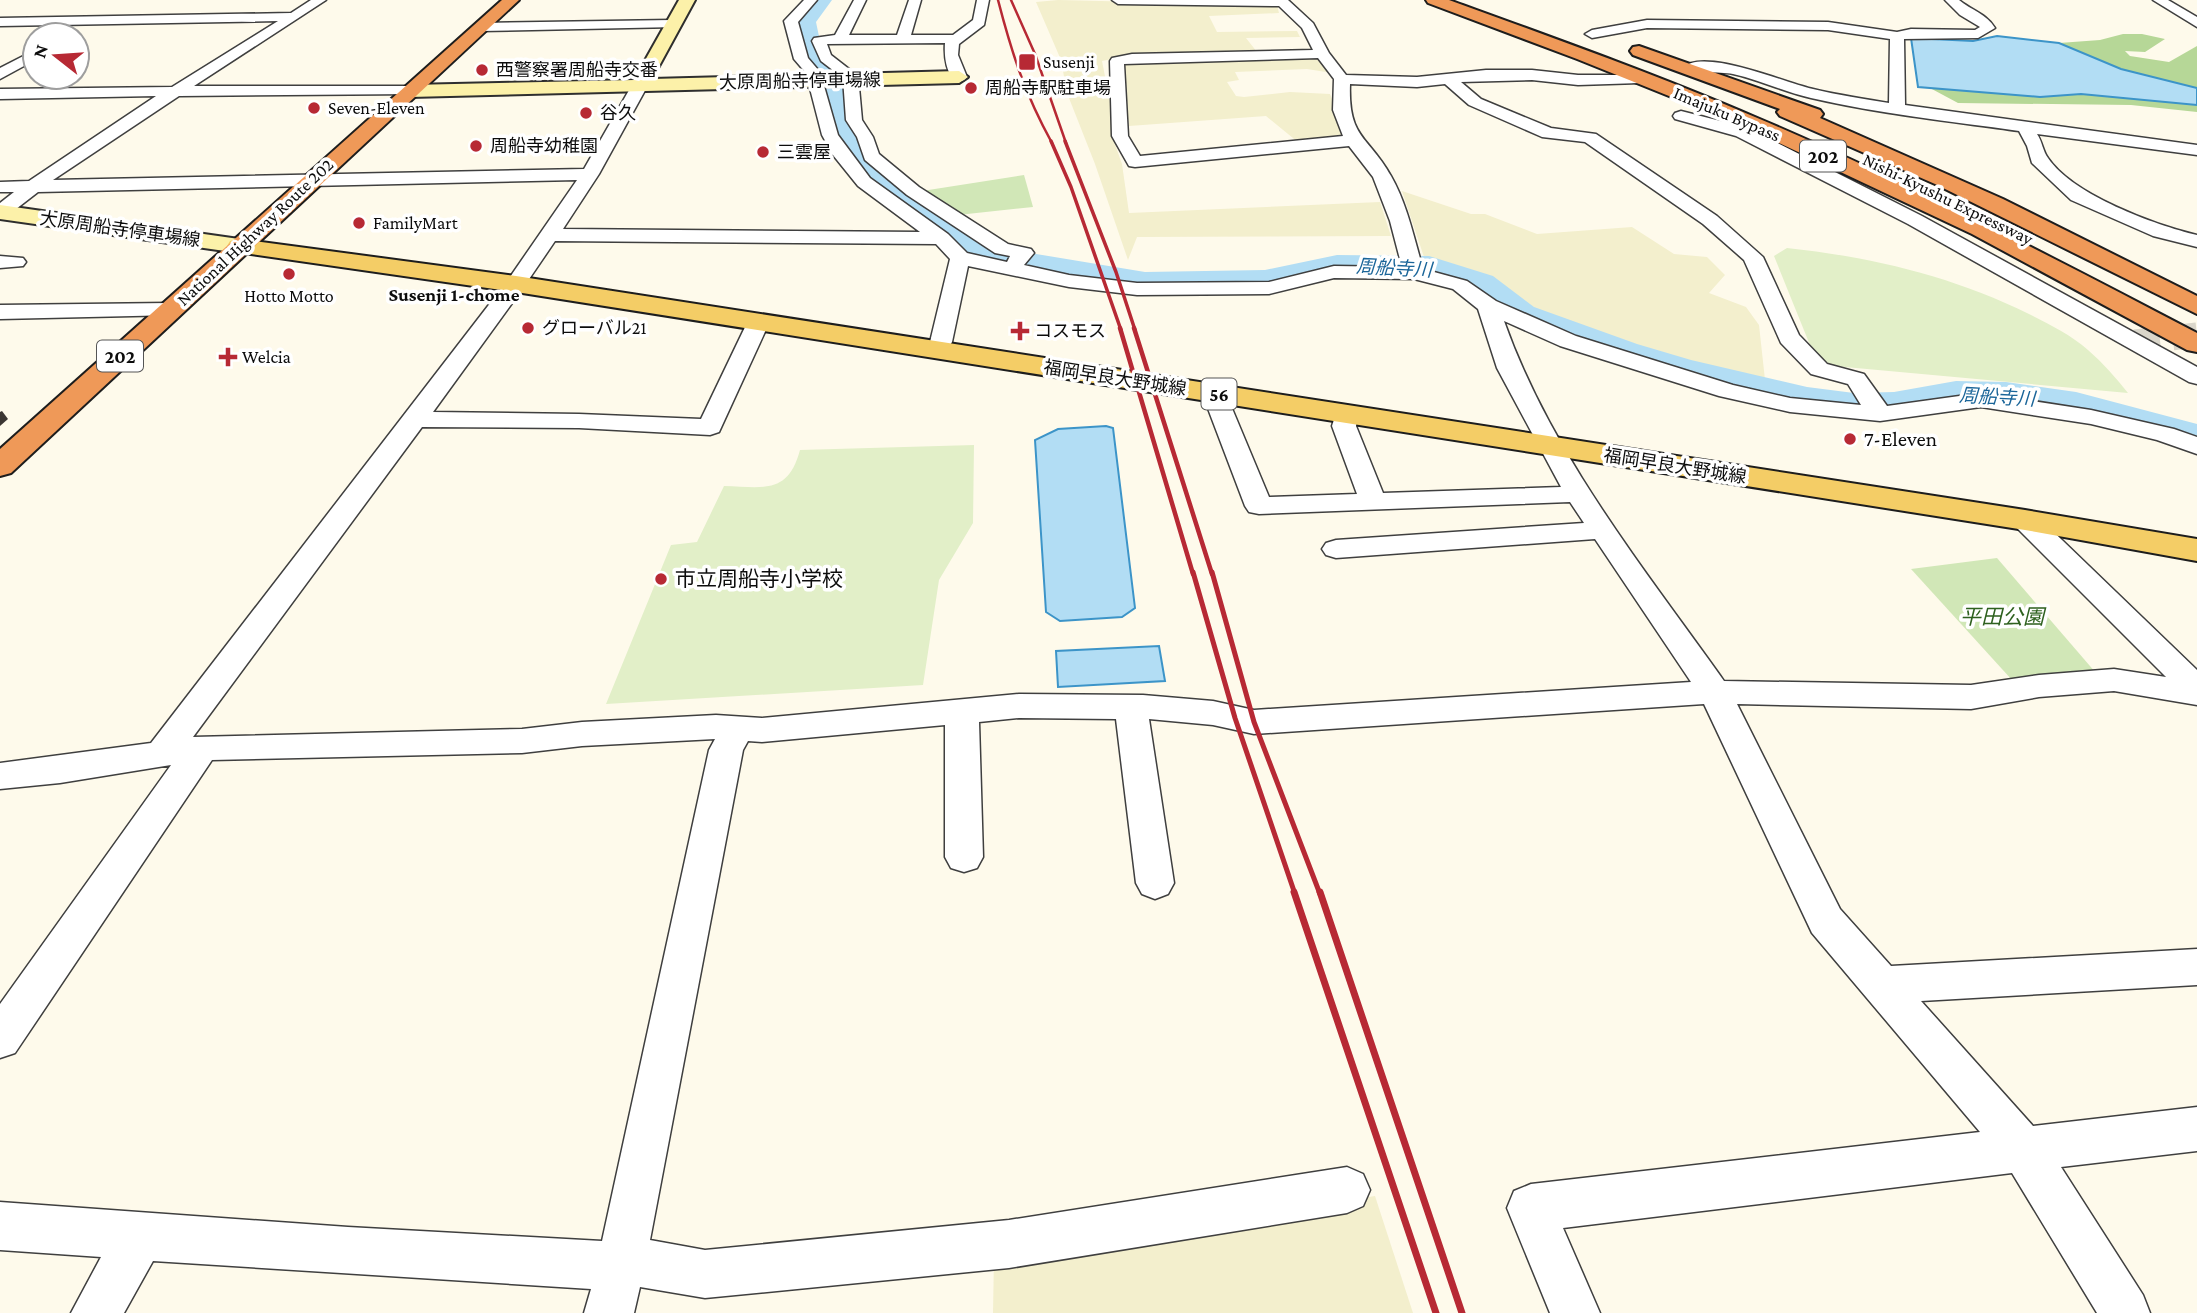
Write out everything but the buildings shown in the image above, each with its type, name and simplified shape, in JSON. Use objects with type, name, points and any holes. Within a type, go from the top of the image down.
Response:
[{"type":"highway","name":"National Highway Route 202","points":[[0,466],[310,180],[511,0]]},
{"type":"highway","name":"Imajuku Bypass","points":[[1434,0],[1748,121],[1980,229],[2197,344]]},
{"type":"highway","name":"Nishi-Kyushu Expressway","points":[[1457,0],[1688,84],[1867,158],[2197,326]]},
{"type":"highway","name":"Nishi-Kyushu Expressway","points":[[1483,0],[1705,80],[1890,155],[1996,204],[2197,306]]},
{"type":"highway","name":"Imajuku Bypass","points":[[1568,25],[1808,112],[2048,220],[2197,300]]},
{"type":"main road","points":[[640,85],[687,0]]},
{"type":"main road","name":"大原周船寺停車場線","points":[[410,91],[959,77]]},
{"type":"main road","name":"大原周船寺停車場線","points":[[0,212],[239,246]]},
{"type":"main road","name":"福岡早良大野城線","points":[[239,246],[516,284],[2025,520],[2197,550]]},
{"type":"street","points":[[0,212],[33,185],[320,0]]},
{"type":"street","points":[[811,0],[791,21],[801,60],[820,81],[830,135],[864,182],[941,238],[960,258],[1014,264],[1106,286],[1198,290],[1269,288],[1351,271],[1412,266],[1460,285],[1488,306],[1568,341],[1727,391],[1790,405],[1874,405],[1981,400],[2091,417],[2165,434],[2197,446]]},
{"type":"street","points":[[840,40],[860,0]]},
{"type":"street","points":[[903,39],[915,0]]},
{"type":"street","points":[[959,77],[951,55],[952,42],[979,22],[983,0]]},
{"type":"street","points":[[1118,0],[1281,1],[1308,26],[1322,54],[1342,79],[1341,110],[1353,140],[1382,176],[1400,221],[1412,266]]},
{"type":"street","points":[[1592,34],[1647,24],[1828,26],[1897,36],[1911,33],[1978,34],[1988,28],[1984,21],[1965,12],[1951,0]]},
{"type":"street","points":[[2159,0],[2197,23]]},
{"type":"street","points":[[91,26],[131,5]]},
{"type":"street","points":[[0,22],[295,17]]},
{"type":"street","points":[[481,27],[672,24]]},
{"type":"street","points":[[0,33],[21,33]]},
{"type":"street","points":[[1897,36],[1897,108]]},
{"type":"street","points":[[957,39],[840,40],[819,41],[819,45],[821,52],[837,69],[850,76],[854,120],[865,137],[871,156],[913,191],[1002,249],[1024,253],[1014,264]]},
{"type":"street","points":[[0,55],[21,54]]},
{"type":"street","points":[[1322,54],[1132,58],[1117,61],[1121,136],[1135,162],[1353,140]]},
{"type":"street","points":[[0,74],[21,62]]},
{"type":"street","points":[[1689,68],[1706,65],[1731,67],[1757,79],[1799,91],[2025,127],[2197,150]]},
{"type":"street","points":[[1342,79],[1450,80],[1461,76],[1498,75],[1532,75],[1578,80],[1640,78]]},
{"type":"street","points":[[1450,80],[1475,102],[1548,133],[1590,138],[1710,220],[1753,257],[1789,338],[1819,369],[1856,379],[1874,405]]},
{"type":"street","points":[[163,752],[516,284],[590,174],[640,85]]},
{"type":"street","points":[[0,94],[332,89],[410,91]]},
{"type":"street","points":[[1681,116],[1742,132],[1915,220],[2197,377]]},
{"type":"street","points":[[2025,127],[2036,146],[2038,159],[2078,196],[2160,232],[2197,241]]},
{"type":"street","points":[[0,187],[590,174]]},
{"type":"street","points":[[549,235],[941,238]]},
{"type":"street","points":[[936,350],[942,342],[960,258]]},
{"type":"street","points":[[1488,306],[1509,368],[1578,494],[1715,692],[1826,921],[2022,1149],[2125,1313]]},
{"type":"street","points":[[0,312],[169,310]]},
{"type":"street","points":[[415,419],[579,421],[710,428],[758,323]]},
{"type":"street","points":[[1222,395],[1219,406],[1259,506],[1578,494]]},
{"type":"street","points":[[1346,415],[1344,426],[1373,501]]},
{"type":"street","points":[[2025,520],[2197,692]]},
{"type":"street","points":[[1336,549],[1603,530]]},
{"type":"street","points":[[0,776],[60,770],[202,748],[522,741],[595,734],[738,728],[762,730],[1019,706],[1131,706],[1213,713],[1254,722],[1715,692],[1971,697],[2114,680],[2197,692]]},
{"type":"street","points":[[1131,706],[1155,883]]},
{"type":"street","points":[[962,712],[964,857]]},
{"type":"street","points":[[609,1313],[622,1263],[726,750],[738,728]]},
{"type":"street","points":[[0,1039],[202,748]]},
{"type":"street","points":[[1881,985],[2197,967]]},
{"type":"street","points":[[1575,1313],[1531,1208],[2197,1129]]},
{"type":"street","points":[[0,1226],[622,1263],[705,1274],[1009,1244],[1347,1190]]},
{"type":"street","points":[[96,1313],[141,1236]]},
{"type":"shaded area","points":[[1058,0],[1277,5],[1279,13],[1209,16],[1217,32],[1297,31],[1300,37],[1246,38],[1257,52],[1127,56],[1102,61],[1112,112],[1112,136],[1122,164],[1129,213],[1380,202],[1391,236],[1137,237],[1128,260],[1067,93],[1061,60],[1036,2]]},
{"type":"shaded area","points":[[1319,57],[1332,73],[1307,69],[1235,72],[1239,80],[1227,82],[1236,96],[1244,97],[1290,92],[1330,94],[1347,137],[1299,143],[1266,116],[1129,126],[1123,63]]},
{"type":"shaded area","points":[[1402,191],[1471,214],[1485,214],[1537,234],[1632,227],[1674,254],[1707,257],[1725,275],[1709,293],[1746,307],[1759,325],[1766,389],[1662,359],[1554,321],[1527,309],[1514,295],[1488,279],[1425,260]]},
{"type":"shaded area","points":[[1375,1196],[1413,1313],[993,1313],[994,1256]]},
{"type":"green space","points":[[2123,34],[2142,34],[2165,39],[2145,52],[2125,51],[2130,56],[2169,62],[2197,46],[2197,88],[2121,69],[2059,43],[2100,40]]},
{"type":"green space","points":[[1930,88],[2039,97],[2080,94],[2197,105],[2197,112],[2131,105],[1958,103]]},
{"type":"green space","points":[[1024,175],[1033,207],[958,215],[922,191]]},
{"type":"green space","points":[[1787,248],[1911,270],[2000,301],[2074,339],[2099,360],[2128,393],[1834,366],[1814,355],[1774,256]]},
{"type":"green space","points":[[974,445],[973,523],[939,580],[923,685],[606,704],[671,545],[697,542],[724,486],[762,487],[781,481],[789,475],[800,450]]},
{"type":"green space","name":"平田公園","points":[[1997,558],[2096,673],[2012,680],[1911,569]]},
{"type":"water","points":[[1997,36],[2059,43],[2121,69],[2197,88],[2197,105],[2081,94],[2040,97],[1918,87],[1911,38],[1973,41]]},
{"type":"water","points":[[1106,426],[1113,428],[1135,608],[1122,617],[1060,621],[1046,612],[1035,440],[1058,429]]},
{"type":"water","points":[[1159,646],[1165,681],[1058,687],[1056,651]]},
{"type":"waterway","name":"周船寺川","points":[[821,0],[805,22],[810,52],[836,85],[842,124],[857,153],[904,201],[990,257],[1145,282],[1265,280],[1337,265],[1429,266],[1481,283],[1521,315],[1624,352],[1680,369],[1807,399],[1854,405],[1894,404],[1956,393],[2006,394],[2076,404],[2197,437]]},
{"type":"tunnel","points":[[2135,342],[2197,335]]},
{"type":"railway","points":[[998,0],[1020,73],[1051,141]]},
{"type":"railway","points":[[1011,0],[1035,54],[1066,143]]},
{"type":"railway","points":[[1051,141],[1071,187],[1121,330]]},
{"type":"railway","points":[[1065,141],[1116,272],[1135,330]]},
{"type":"railway","points":[[1120,328],[1193,574]]},
{"type":"railway","points":[[1134,328],[1212,574]]},
{"type":"railway","points":[[1193,572],[1235,718],[1295,894]]},
{"type":"railway","points":[[1212,572],[1254,722],[1320,894]]},
{"type":"railway","points":[[1294,892],[1436,1313]]},
{"type":"railway","points":[[1320,892],[1462,1313]]},
{"type":"place","name":"Susenji","points":[[1027,62]]},
{"type":"place","name":"西警察署周船寺交番","points":[[482,70]]},
{"type":"place","name":"周船寺駅駐車場","points":[[971,88]]},
{"type":"place","name":"Seven-Eleven","points":[[314,108]]},
{"type":"place","name":"谷久","points":[[586,113]]},
{"type":"place","name":"周船寺幼稚園","points":[[476,146]]},
{"type":"place","name":"三雲屋","points":[[763,152]]},
{"type":"place","name":"FamilyMart","points":[[359,223]]},
{"type":"place","name":"Hotto Motto","points":[[289,274]]},
{"type":"place","name":"グローバル21","points":[[528,328]]},
{"type":"place","name":"コスモス","points":[[1020,331]]},
{"type":"place","name":"Welcia","points":[[228,357]]},
{"type":"place","name":"7-Eleven","points":[[1850,439]]},
{"type":"place","name":"市立周船寺小学校","points":[[661,579]]},
{"type":"district","name":"Susenji 1-chome","points":[[454,294]]}]
